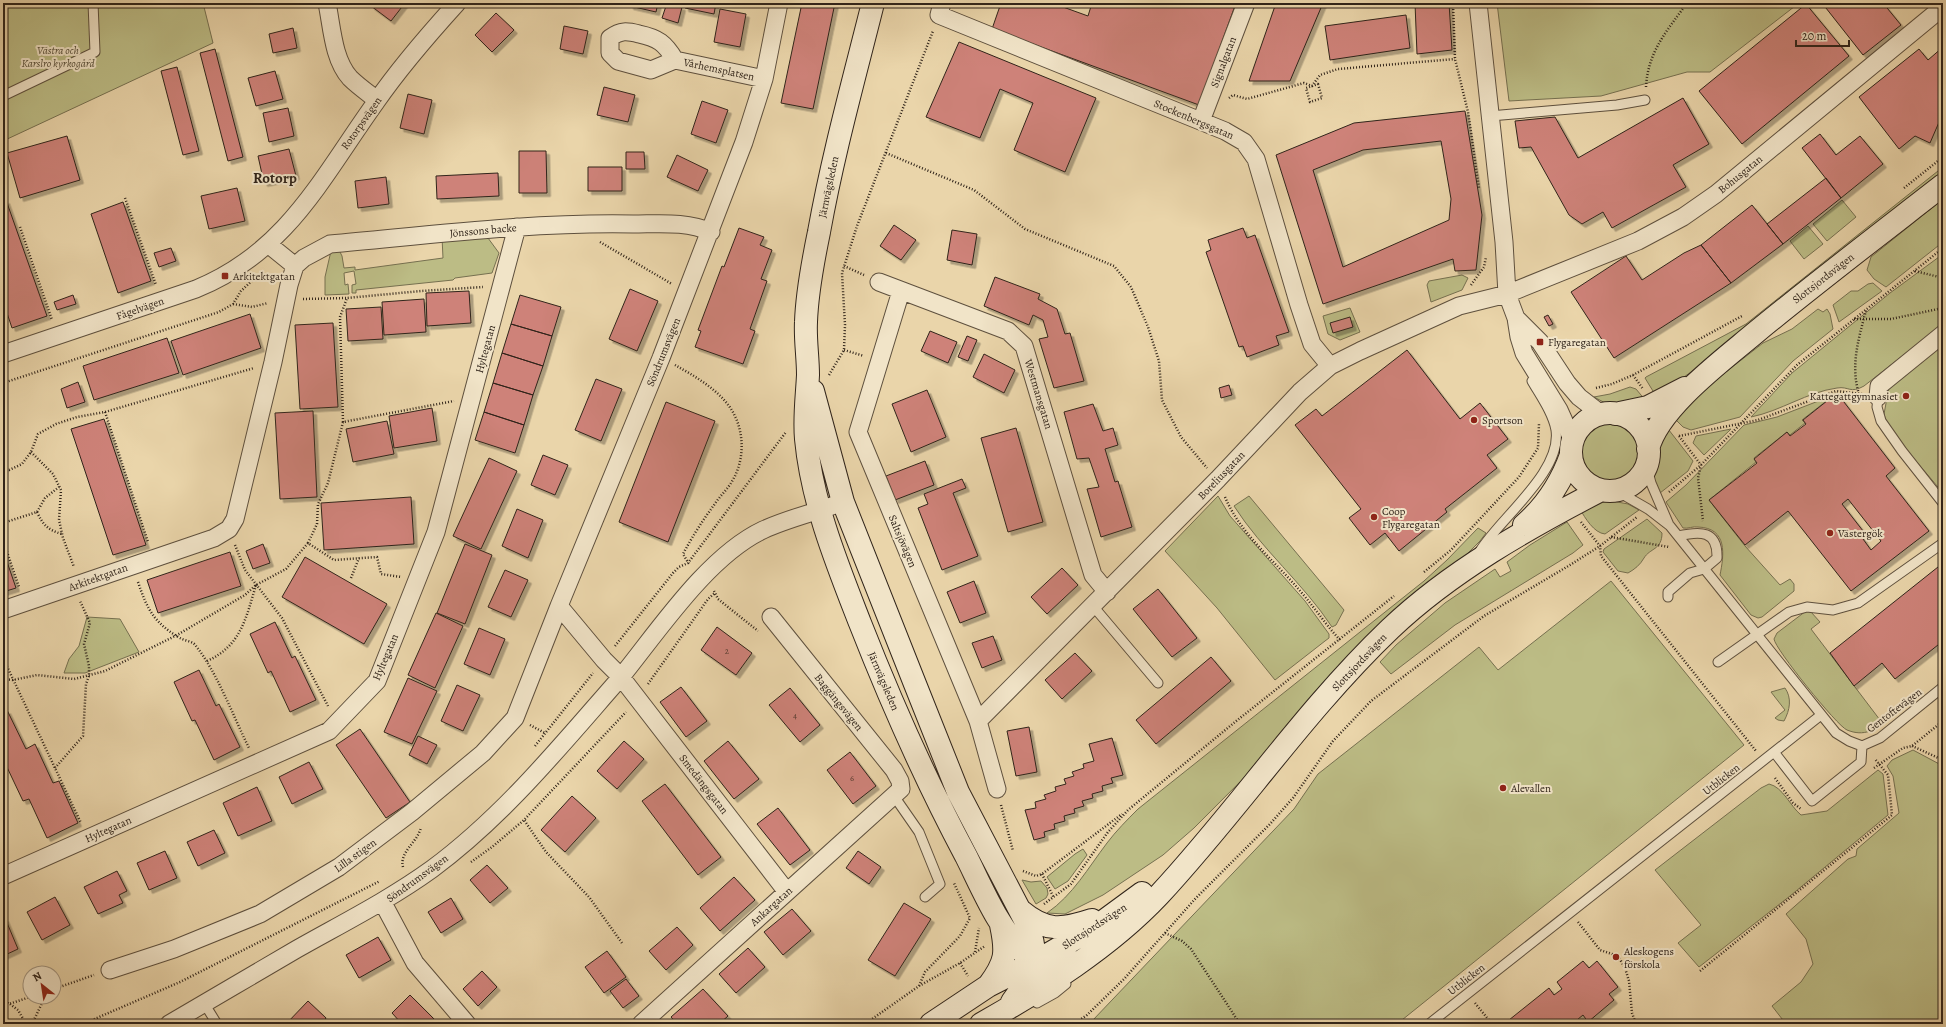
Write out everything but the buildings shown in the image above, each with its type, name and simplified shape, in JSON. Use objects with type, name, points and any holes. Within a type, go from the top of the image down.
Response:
[{"type":"main road","name":"Järnvägsleden","points":[[873,3],[829,173],[814,254],[806,321],[843,502],[958,792],[1030,910],[1035,962]]},
{"type":"main road","name":"Slottsjordsvägen","points":[[981,1024],[1007,1009],[1114,937],[1158,896],[1347,672],[1392,627],[1438,589],[1501,546],[1608,490],[1625,488],[1634,482],[1647,457],[1651,438],[1661,422],[1706,374],[1789,304],[1943,185]]},
{"type":"main road","name":"Slottsjordsvägen","points":[[1501,546],[1531,519],[1550,497],[1564,475],[1572,448],[1583,424],[1608,414],[1648,407],[1676,393],[1706,374]]},
{"type":"main road","name":"Järnvägsleden","points":[[818,376],[805,402],[806,440],[819,511],[836,561],[867,642],[937,802],[1000,922],[1027,956],[1035,962]]},
{"type":"main road","points":[[1608,414],[1627,418],[1638,425],[1645,436],[1647,457]]},
{"type":"main road","points":[[1572,448],[1573,465],[1580,478],[1592,487],[1608,490]]},
{"type":"main road","name":"Slottsjordsvägen","points":[[931,1024],[979,983],[1035,962],[1120,911],[1144,892],[1239,801]]},
{"type":"main road","points":[[1030,910],[1031,919],[1044,926],[1065,928],[1120,911]]},
{"type":"main road","points":[[979,983],[1004,960],[1004,941],[1000,922]]},
{"type":"main road","points":[[1007,1009],[1022,987],[1035,962],[1053,965],[1078,962]]},
{"type":"street","points":[[327,3],[335,45],[341,63],[350,77],[377,100]]},
{"type":"street","name":"Rotorpsvägen","points":[[268,244],[304,207],[377,100],[417,48],[456,3]]},
{"type":"street","name":"Söndrumsvägen","points":[[558,606],[661,358],[711,232],[744,142],[764,79],[780,3]]},
{"type":"street","name":"Signalgatan","points":[[1206,123],[1246,3]]},
{"type":"street","points":[[1478,3],[1504,242],[1507,294],[1516,318],[1519,338],[1524,352],[1559,410],[1572,448]]},
{"type":"street","name":"Bohusgatan","points":[[1507,294],[1638,241],[1684,217],[1716,194],[1943,8]]},
{"type":"street","name":"Stockenbergsgatan","points":[[941,9],[1241,139],[1256,159],[1312,344],[1330,366]]},
{"type":"street","name":"Vårhemsplatsen","points":[[675,60],[764,79]]},
{"type":"street","name":"Jönssons backe","points":[[295,266],[304,258],[330,244],[517,227],[595,223],[693,225],[711,232]]},
{"type":"street","name":"Hyltegatan","points":[[6,869],[88,838],[329,731],[377,681],[436,532],[517,227]]},
{"type":"street","points":[[229,529],[235,519],[273,362],[286,296],[295,266],[268,244]]},
{"type":"street","name":"Fågelvägen","points":[[3,354],[196,289],[225,276],[247,262],[268,244]]},
{"type":"street","name":"Westmansgatan","points":[[879,282],[1008,331],[1024,346],[1093,575],[1107,592]]},
{"type":"street","name":"Saltsjövägen","points":[[901,291],[858,432],[978,721],[997,789]]},
{"type":"street","name":"Boreliusgatan","points":[[978,721],[1218,479],[1300,392],[1330,366],[1360,350],[1459,306],[1507,294]]},
{"type":"street","points":[[1516,318],[1540,342],[1567,383],[1579,397],[1608,414]]},
{"type":"street","points":[[1878,397],[1879,386],[1943,334]]},
{"type":"street","name":"Söndrumsvägen","points":[[172,1023],[298,948],[383,903],[433,868],[494,817],[543,766],[621,677],[702,576],[745,540],[763,530],[843,502]]},
{"type":"street","name":"Arkitektgatan","points":[[3,610],[214,538],[229,529]]},
{"type":"street","points":[[558,606],[621,677]]},
{"type":"street","name":"Lilla stigen","points":[[110,970],[174,949],[260,914],[339,867],[423,803],[483,753],[515,718],[558,606]]},
{"type":"street","name":"Baggängsvägen","points":[[771,617],[894,770],[900,781],[897,792]]},
{"type":"street","name":"Smedängsgatan","points":[[621,677],[787,892]]},
{"type":"street","name":"Ankargatan","points":[[641,1024],[897,792]]},
{"type":"street","points":[[383,903],[415,963],[459,1021]]},
{"type":"lane","points":[[3,96],[96,52],[93,3]]},
{"type":"lane","points":[[1490,116],[1617,105],[1645,100]]},
{"type":"lane","points":[[1472,565],[1481,549],[1544,473],[1553,455],[1556,441],[1556,429],[1550,414],[1528,374],[1524,352]]},
{"type":"lane","points":[[1878,397],[1878,407],[1881,421],[1902,451],[1943,502]]},
{"type":"lane","points":[[1647,457],[1651,483],[1670,526],[1821,715]]},
{"type":"lane","points":[[1608,490],[1648,509],[1670,526]]},
{"type":"lane","points":[[1668,597],[1668,592],[1673,586],[1690,573],[1704,568],[1717,558],[1717,548],[1713,538],[1704,533],[1692,533],[1678,536]]},
{"type":"lane","points":[[1718,662],[1789,612],[1807,607],[1833,610],[1858,603],[1943,543]]},
{"type":"lane","points":[[1093,606],[1158,683]]},
{"type":"lane","name":"Gentoftevägen","points":[[1821,715],[1836,733],[1849,741],[1862,746],[1880,738],[1943,687]]},
{"type":"lane","name":"Utblicken","points":[[1429,1024],[1821,715]]},
{"type":"lane","points":[[1774,752],[1812,801],[1861,762],[1862,746]]},
{"type":"lane","points":[[897,792],[919,832],[940,884],[925,897]]},
{"type":"lane","points":[[204,1003],[217,1024]]},
{"type":"path","points":[[1452,3],[1455,59],[1468,112],[1480,195]]},
{"type":"path","points":[[1645,100],[1647,74],[1653,51],[1687,3]]},
{"type":"path","points":[[818,376],[844,350],[845,325],[842,273],[886,152],[941,9]]},
{"type":"path","points":[[1206,123],[1228,99],[1234,95],[1247,99],[1304,83],[1312,86],[1318,84],[1322,98],[1310,102],[1306,88],[1312,86],[1320,75],[1338,69],[1455,59]]},
{"type":"path","points":[[886,152],[974,190],[1025,229],[1114,266],[1131,287],[1148,327],[1159,361],[1162,400],[1181,437],[1218,479],[1233,515],[1249,536],[1302,593],[1324,623],[1340,640]]},
{"type":"path","points":[[1901,190],[1943,157]]},
{"type":"path","points":[[125,198],[161,301]]},
{"type":"path","points":[[20,227],[57,336]]},
{"type":"path","points":[[597,239],[665,281],[677,286]]},
{"type":"path","points":[[1658,501],[1701,465],[1796,365],[1943,248]]},
{"type":"path","points":[[1468,288],[1484,267],[1486,251]]},
{"type":"path","points":[[844,266],[879,282]]},
{"type":"path","points":[[1915,271],[1943,278]]},
{"type":"path","points":[[3,383],[219,312],[233,304],[241,291],[257,275]]},
{"type":"path","points":[[233,304],[252,307],[286,296],[310,300],[347,298],[421,290],[502,286]]},
{"type":"path","points":[[3,679],[13,680],[37,675],[74,679],[105,671],[177,635],[229,603],[245,595],[256,585],[286,569],[308,542],[317,524],[318,504],[328,483],[343,422],[340,317],[347,298]]},
{"type":"path","points":[[1854,319],[1891,319],[1943,308]]},
{"type":"path","points":[[1859,394],[1854,364],[1866,309]]},
{"type":"path","points":[[1579,397],[1593,389],[1612,384],[1633,375],[1744,315]]},
{"type":"path","points":[[661,358],[704,384],[729,406],[736,421],[742,442],[739,468],[731,483],[714,505],[683,554],[688,563],[711,585],[718,599],[760,632]]},
{"type":"path","points":[[3,469],[9,470],[22,464],[31,452],[38,434],[56,424],[77,417],[105,412],[273,362]]},
{"type":"path","points":[[1679,436],[1758,420],[1836,391],[1878,397]]},
{"type":"path","points":[[343,422],[472,397]]},
{"type":"path","points":[[105,412],[153,558]]},
{"type":"path","points":[[1421,574],[1451,550],[1519,477],[1538,448],[1539,421],[1550,414]]},
{"type":"path","points":[[688,563],[786,431]]},
{"type":"path","points":[[31,452],[53,474],[59,487],[61,505],[59,520],[62,534],[90,623],[84,644],[89,666],[89,676],[86,684],[83,736],[56,768]]},
{"type":"path","points":[[1701,465],[1698,478],[1704,533]]},
{"type":"path","points":[[3,522],[37,512],[45,498],[59,487]]},
{"type":"path","points":[[1074,1024],[1087,1015],[1125,978],[1195,899],[1270,824],[1293,798],[1333,741],[1371,701],[1484,616],[1600,546],[1648,509]]},
{"type":"path","points":[[37,512],[44,525],[51,531],[62,534]]},
{"type":"path","points":[[229,529],[245,570],[282,618],[337,722]]},
{"type":"path","points":[[1611,537],[1689,550]]},
{"type":"path","points":[[3,540],[24,603]]},
{"type":"path","points":[[308,542],[334,560],[377,557],[381,574]]},
{"type":"path","points":[[1600,546],[1601,556],[1763,761],[1792,803],[1805,811]]},
{"type":"path","points":[[351,578],[358,558]]},
{"type":"path","points":[[133,565],[145,604],[150,613],[157,622],[177,635],[195,644],[207,662],[256,763]]},
{"type":"path","points":[[207,662],[219,656],[230,646],[240,631],[256,585]]},
{"type":"path","points":[[1020,866],[1024,872],[1036,876],[1042,874],[1128,810],[1235,722],[1398,593]]},
{"type":"path","points":[[645,688],[708,599],[715,594]]},
{"type":"path","points":[[3,658],[88,838]]},
{"type":"path","points":[[622,943],[589,897],[546,852],[524,820],[630,707]]},
{"type":"path","points":[[1873,768],[1903,748],[1912,746],[1943,722]]},
{"type":"path","points":[[528,724],[545,733]]},
{"type":"path","points":[[1700,971],[1892,815],[1888,775],[1862,746]]},
{"type":"path","points":[[1912,746],[1943,760]]},
{"type":"path","points":[[997,789],[1013,853]]},
{"type":"path","points":[[403,867],[404,854],[420,832],[423,803]]},
{"type":"path","points":[[1030,910],[1054,898],[1071,884],[1083,870],[1108,832],[1128,810]]},
{"type":"path","points":[[1042,874],[1054,898]]},
{"type":"path","points":[[1571,912],[1600,950],[1618,956],[1625,968],[1629,981],[1632,1013],[1636,1024]]},
{"type":"path","points":[[970,918],[977,921]]},
{"type":"path","points":[[975,952],[980,929],[978,925]]},
{"type":"path","points":[[1165,933],[1182,941],[1191,949],[1240,1024]]},
{"type":"path","points":[[865,1024],[919,986],[960,963],[988,943]]},
{"type":"path","points":[[960,963],[979,983]]},
{"type":"path","points":[[62,986],[110,970]]},
{"type":"path","points":[[1466,994],[1492,1024]]},
{"type":"path","points":[[3,999],[18,1010],[26,1024]]},
{"type":"path","points":[[9,1004],[22,1000]]},
{"type":"path","points":[[32,1024],[41,1005]]},
{"type":"green space","name":"Västra och Karslro kyrkogård","points":[[3,3],[203,3],[213,43],[3,141]]},
{"type":"green space","points":[[1497,3],[1799,3],[1710,72],[1687,72],[1601,96],[1509,101]]},
{"type":"green space","points":[[1943,167],[1943,173],[1697,368],[1656,396],[1645,378],[1646,377],[1746,324]]},
{"type":"green space","points":[[1943,199],[1943,242],[1886,287],[1874,279],[1867,270],[1871,257]]},
{"type":"green space","points":[[1842,200],[1856,217],[1827,241],[1813,224]]},
{"type":"green space","points":[[1808,226],[1823,244],[1804,259],[1790,241]]},
{"type":"green space","points":[[489,234],[488,238],[499,253],[492,273],[455,278],[453,280],[356,290],[356,293],[352,293],[352,285],[356,284],[354,271],[344,273],[345,285],[348,284],[349,294],[325,295],[325,277],[331,251],[339,250],[342,256],[344,268],[355,267],[355,270],[443,258],[442,237]]},
{"type":"green space","points":[[1943,254],[1943,324],[1864,386],[1852,390],[1837,388],[1815,393],[1751,417],[1792,373],[1890,293]]},
{"type":"green space","points":[[1462,275],[1468,278],[1462,290],[1431,302],[1427,285],[1429,281]]},
{"type":"green space","points":[[1873,283],[1882,291],[1839,322],[1833,305],[1851,291],[1858,291],[1868,284]]},
{"type":"green space","points":[[1350,308],[1360,332],[1340,340],[1328,334],[1323,316]]},
{"type":"green space","points":[[1818,309],[1823,312],[1827,309],[1830,314],[1833,329],[1793,361],[1740,417],[1691,430],[1683,427],[1673,417],[1708,386],[1763,343],[1792,329]]},
{"type":"green space","points":[[1943,340],[1943,493],[1894,435],[1887,425],[1884,414],[1890,382]]},
{"type":"green space","points":[[1630,387],[1636,389],[1646,401],[1609,405],[1594,397],[1610,394]]},
{"type":"green space","points":[[1834,395],[1802,420],[1805,423],[1790,435],[1787,432],[1754,458],[1756,462],[1709,500],[1745,546],[1780,585],[1790,579],[1794,584],[1794,591],[1762,617],[1758,618],[1751,615],[1720,575],[1723,551],[1719,537],[1715,532],[1708,529],[1696,527],[1683,528],[1666,502],[1686,485],[1744,425],[1777,417]]},
{"type":"green space","points":[[1609,423],[1625,428],[1633,436],[1638,452],[1633,468],[1625,476],[1609,481],[1593,476],[1585,468],[1580,452],[1585,436],[1593,428]]},
{"type":"green space","points":[[1665,425],[1693,461],[1688,471],[1660,493],[1651,466],[1653,451]]},
{"type":"green space","points":[[1731,429],[1704,455],[1693,443],[1696,436]]},
{"type":"green space","points":[[1218,496],[1230,516],[1305,601],[1329,634],[1329,638],[1275,680],[1217,608],[1165,551]]},
{"type":"green space","points":[[1249,496],[1344,610],[1336,625],[1332,627],[1321,611],[1257,537],[1234,506]]},
{"type":"green space","points":[[1607,500],[1628,504],[1639,510],[1605,534],[1597,531],[1587,521],[1580,509]]},
{"type":"green space","points":[[1647,519],[1662,533],[1660,543],[1646,555],[1639,565],[1633,570],[1628,573],[1618,571],[1603,552],[1604,549]]},
{"type":"green space","points":[[1567,522],[1583,545],[1573,553],[1455,625],[1391,674],[1380,662],[1396,645],[1445,603],[1495,569],[1500,577],[1511,571],[1507,562],[1530,545]]},
{"type":"green space","points":[[1478,528],[1486,533],[1480,541],[1194,828],[1163,855],[1103,895],[1065,914],[1047,913],[1072,890],[1110,839],[1138,809],[1424,581]]},
{"type":"green space","name":"Alevallen","points":[[1611,581],[1744,745],[1397,1024],[1086,1024],[1093,1020],[1294,809],[1318,774],[1479,647],[1498,670]]},
{"type":"green space","points":[[1806,611],[1811,612],[1820,622],[1811,629],[1880,720],[1888,715],[1889,719],[1879,726],[1870,731],[1859,733],[1847,730],[1832,716],[1807,687],[1777,646],[1774,639],[1777,633]]},
{"type":"green space","points":[[87,617],[120,619],[139,652],[85,673],[64,673],[69,659],[79,646]]},
{"type":"green space","points":[[1785,688],[1789,696],[1789,704],[1788,713],[1784,721],[1775,718],[1785,710],[1771,692]]},
{"type":"green space","points":[[1913,750],[1943,766],[1943,1024],[1786,1024],[1772,1006],[1801,982],[1813,964],[1806,939],[1786,914],[1848,859],[1856,856],[1857,849],[1899,813],[1893,776],[1887,766],[1892,760]]},
{"type":"green space","points":[[1878,770],[1883,774],[1888,815],[1790,896],[1699,967],[1678,943],[1701,925],[1655,870],[1761,788],[1769,784],[1778,789],[1801,815],[1827,811]]},
{"type":"green space","points":[[1083,849],[1087,855],[1068,881],[1055,889],[1047,877]]},
{"type":"green space","points":[[1022,880],[1031,882],[1041,881],[1047,888],[1048,894],[1046,898],[1036,904]]},
{"type":"place","name":"Arkitektgatan","points":[[225,276]]},
{"type":"place","name":"Flygaregatan","points":[[1540,342]]},
{"type":"place","name":"Kattegattgymnasiet","points":[[1906,396]]},
{"type":"place","name":"Sportson","points":[[1474,420]]},
{"type":"place","name":"Coop Flygaregatan","points":[[1374,517]]},
{"type":"place","name":"Västergök","points":[[1830,533]]},
{"type":"place","name":"Alevallen","points":[[1503,788]]},
{"type":"place","name":"Aleskogens förskola","points":[[1616,957]]},
{"type":"district","name":"Rotorp","points":[[275,178]]}]
